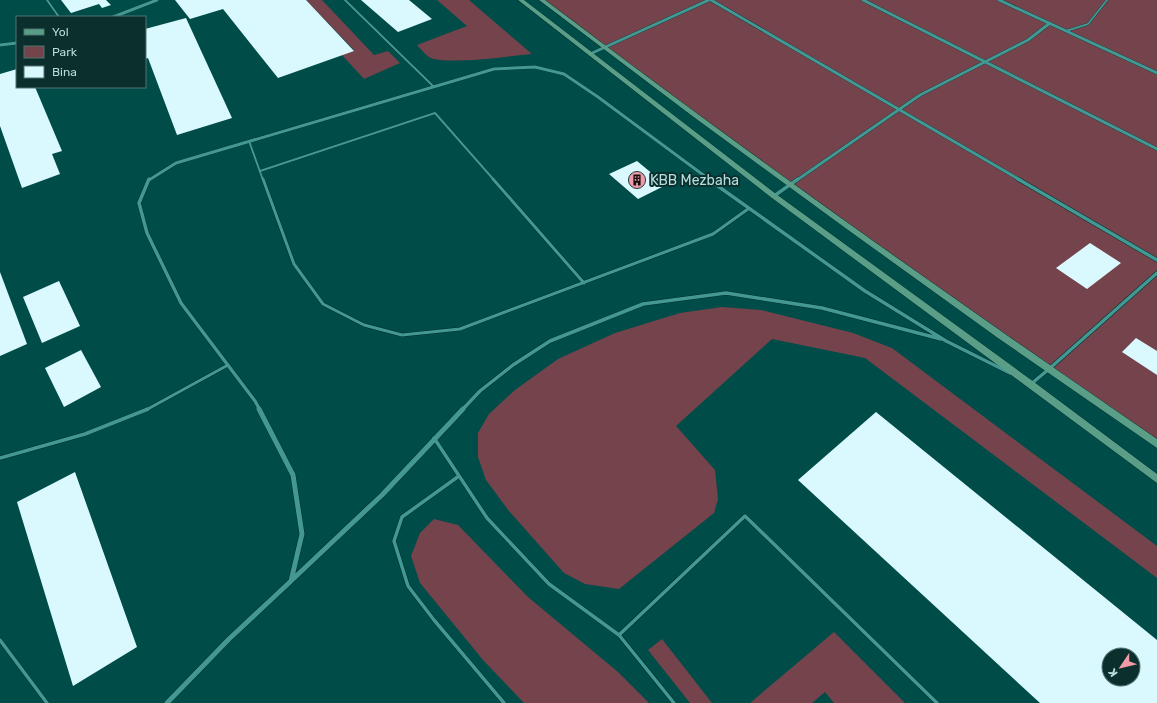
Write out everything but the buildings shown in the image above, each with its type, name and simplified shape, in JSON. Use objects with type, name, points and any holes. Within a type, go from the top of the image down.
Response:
[{"type":"main road","points":[[521,0],[774,196],[1031,384],[1157,479]]},
{"type":"main road","points":[[542,0],[603,47],[792,185],[1049,369],[1157,444]]},
{"type":"street","points":[[116,16],[157,0]]},
{"type":"street","points":[[590,54],[710,0],[1157,260]]},
{"type":"street","points":[[863,0],[1157,149]]},
{"type":"street","points":[[999,0],[1157,73]]},
{"type":"street","points":[[774,196],[920,95],[1028,40],[1050,23]]},
{"type":"street","points":[[0,45],[16,42]]},
{"type":"street","points":[[291,581],[302,534],[293,474],[255,400],[180,303],[147,233],[139,204],[149,179],[176,163],[494,69],[535,67],[564,74],[598,97],[748,209],[865,291],[946,341],[1031,384],[1157,273]]},
{"type":"street","points":[[167,703],[229,640],[382,495],[434,438],[480,391],[519,361],[550,341],[643,304],[726,293],[822,308],[946,341]]},
{"type":"lane","points":[[47,0],[58,16]]},
{"type":"lane","points":[[345,0],[434,86]]},
{"type":"lane","points":[[1066,31],[1088,24],[1107,0]]},
{"type":"lane","points":[[260,171],[435,113],[584,283]]},
{"type":"lane","points":[[249,141],[294,264],[323,304],[364,325],[402,335],[460,329],[713,234],[748,209]]},
{"type":"lane","points":[[0,458],[85,434],[148,409],[228,365]]},
{"type":"lane","points":[[434,438],[487,518],[549,584],[618,636],[674,703]]},
{"type":"lane","points":[[460,476],[402,517],[394,541],[408,586],[434,620],[504,703]]},
{"type":"lane","points":[[618,636],[745,516],[937,703]]},
{"type":"lane","points":[[0,640],[47,703]]},
{"type":"green space","points":[[306,0],[322,0],[374,55],[388,51],[400,63],[364,79],[342,55],[354,50]]},
{"type":"green space","points":[[437,0],[469,0],[532,54],[451,61],[429,57],[417,45],[467,26]]},
{"type":"green space","points":[[545,0],[1157,0],[1157,442],[1049,369],[603,47]]},
{"type":"green space","points":[[722,307],[761,310],[853,333],[892,348],[1157,546],[1157,578],[865,358],[772,339],[676,426],[715,470],[718,499],[714,513],[619,589],[585,584],[564,573],[509,511],[486,480],[478,457],[478,433],[489,414],[515,390],[558,359],[615,333],[680,313]]},
{"type":"green space","points":[[434,519],[458,525],[528,597],[618,672],[649,703],[524,703],[483,660],[420,583],[411,556],[420,533]]},
{"type":"green space","points":[[834,632],[905,703],[834,703],[825,692],[812,703],[750,703]]},
{"type":"green space","points":[[662,639],[712,703],[690,703],[648,650]]},
{"type":"place","name":"KBB Mezbaha","points":[[637,180]]}]
